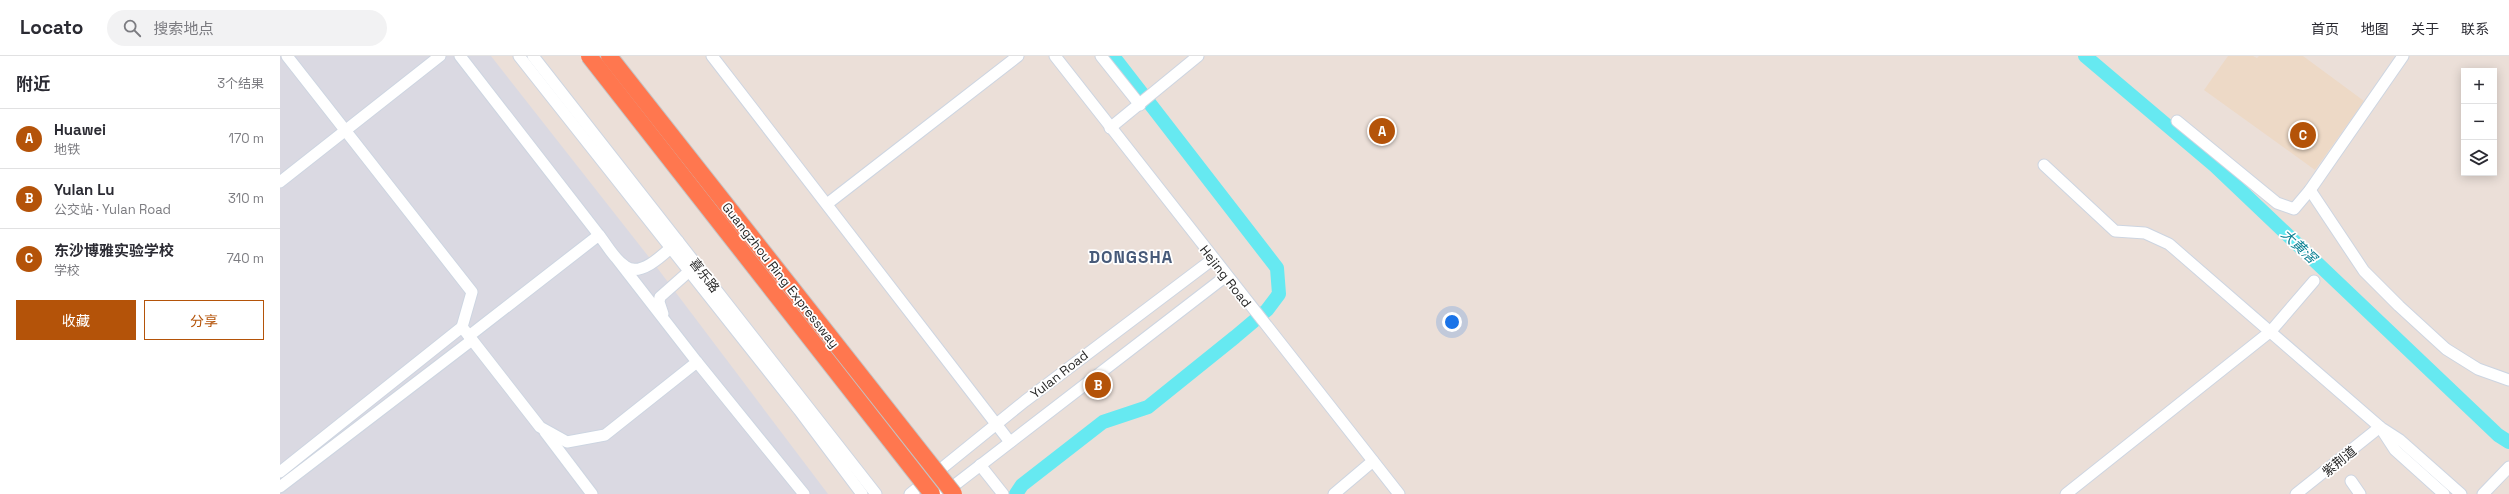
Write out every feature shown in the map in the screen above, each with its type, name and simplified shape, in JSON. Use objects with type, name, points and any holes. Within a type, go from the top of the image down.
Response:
[{"type":"highway","name":"Guangzhou Ring Expressway","points":[[589,56],[932,494]]},
{"type":"highway","name":"Guangzhou Ring Expressway","points":[[609,56],[954,494]]},
{"type":"street","points":[[280,472],[462,327],[472,292],[287,56]]},
{"type":"street","points":[[280,182],[440,56]]},
{"type":"street","points":[[460,56],[697,362],[804,494]]},
{"type":"street","name":"喜乐路","points":[[519,56],[674,244],[876,494]]},
{"type":"street","name":"喜乐路","points":[[533,56],[674,244]]},
{"type":"street","points":[[712,56],[1010,442]]},
{"type":"street","points":[[827,204],[1018,56]]},
{"type":"street","name":"Hejing Road","points":[[1055,56],[1226,276],[1399,494]]},
{"type":"street","points":[[1101,56],[1140,105]]},
{"type":"street","points":[[1110,128],[1155,93],[1198,56]]},
{"type":"street","points":[[2177,121],[2277,203],[2294,209],[2310,190],[2403,56]]},
{"type":"street","points":[[2044,165],[2115,231],[2145,233],[2169,244],[2380,427],[2400,440],[2461,494]]},
{"type":"street","points":[[2310,190],[2364,271],[2399,306],[2446,349],[2478,369],[2509,380]]},
{"type":"street","points":[[280,487],[471,338],[599,235]]},
{"type":"street","points":[[618,259],[626,268],[642,268],[674,244]]},
{"type":"street","name":"Yulan Road","points":[[910,494],[1127,322],[1213,259]]},
{"type":"street","points":[[665,320],[658,302],[660,297],[693,268]]},
{"type":"street","name":"喜乐路","points":[[693,268],[862,494]]},
{"type":"street","name":"Yulan Road","points":[[943,494],[1226,276]]},
{"type":"street","points":[[2066,494],[2270,331],[2314,281]]},
{"type":"street","points":[[462,327],[592,494]]},
{"type":"street","points":[[540,427],[567,442],[605,435],[697,362]]},
{"type":"street","points":[[2380,427],[2395,450],[2444,494]]},
{"type":"street","name":"紫荆道","points":[[2296,494],[2380,427]]},
{"type":"street","points":[[1334,494],[1373,461]]},
{"type":"street","points":[[980,465],[1003,494]]},
{"type":"street","points":[[2483,494],[2509,467]]},
{"type":"street","points":[[2351,481],[2360,494]]},
{"type":"shaded area","points":[[280,56],[491,56],[652,261],[828,494],[280,494]]},
{"type":"shaded area","points":[[2228,56],[2253,56],[2257,58],[2259,56],[2303,56],[2364,101],[2315,170],[2204,90]]},
{"type":"waterway","points":[[1016,494],[1022,485],[1103,422],[1148,407],[1267,310],[1279,294],[1277,268],[1113,56]]},
{"type":"waterway","name":"大黄滘","points":[[2085,56],[2215,166],[2498,435],[2509,442]]},
{"type":"place","name":"Huawei","points":[[1382,131]]},
{"type":"place","name":"东沙博雅实验学校","points":[[2303,135]]},
{"type":"place","name":"Yulan Lu","points":[[1098,385]]},
{"type":"district","name":"DONGSHA","points":[[1131,257]]}]
